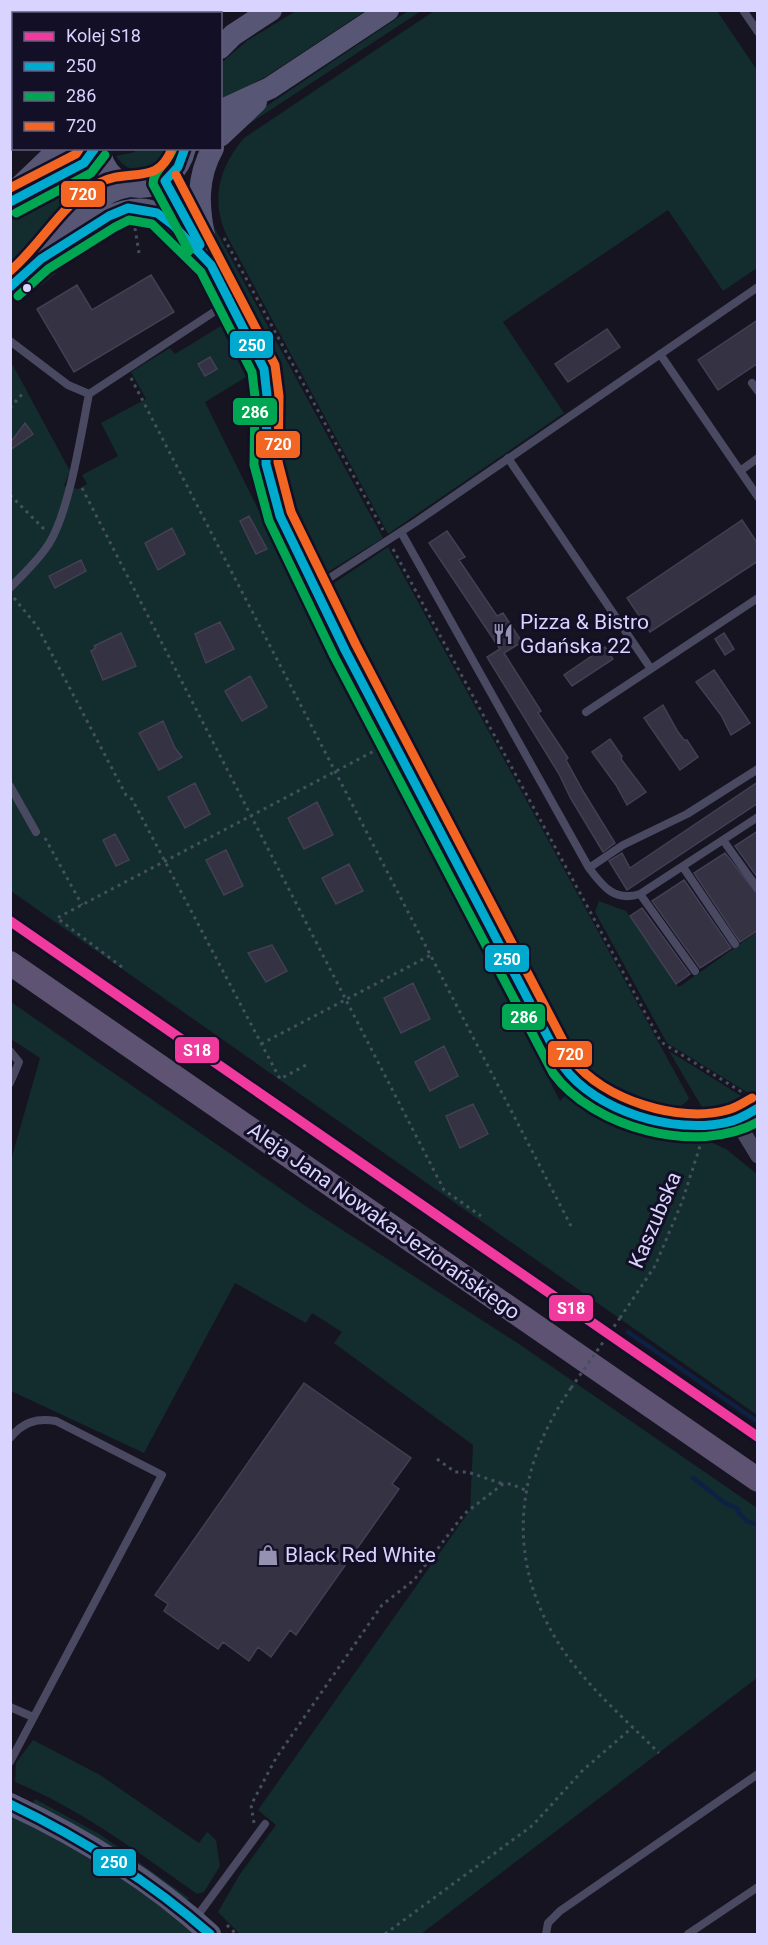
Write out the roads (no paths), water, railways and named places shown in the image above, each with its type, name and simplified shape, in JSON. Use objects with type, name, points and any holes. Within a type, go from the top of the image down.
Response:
[{"type":"main road","name":"Aleja Jana Nowaka-Jeziorańskiego","points":[[10,963],[758,1480]]},
{"type":"main road","name":"Aleja Jana Nowaka-Jeziorańskiego","points":[[10,982],[758,1498]]},
{"type":"street","points":[[222,110],[270,88],[388,10]]},
{"type":"street","points":[[225,41],[264,13]]},
{"type":"street","points":[[222,134],[270,88]]},
{"type":"street","points":[[10,195],[58,150]]},
{"type":"street","points":[[10,202],[84,163],[95,150]]},
{"type":"street","points":[[98,150],[106,169],[115,179],[129,186]]},
{"type":"street","points":[[42,260],[95,200],[110,190],[129,186],[153,186],[165,181],[178,167],[184,150]]},
{"type":"street","points":[[211,265],[199,211],[200,182],[212,150]]},
{"type":"street","points":[[165,181],[264,369],[269,480],[280,516],[393,742],[553,1048],[573,1079],[595,1098],[642,1116],[707,1124],[735,1120],[757,1108]]},
{"type":"street","points":[[10,287],[42,260],[101,221],[128,208],[157,213],[173,225],[211,265]]},
{"type":"street","points":[[735,1120],[758,1156]]},
{"type":"street","points":[[10,1804],[52,1824],[124,1867],[202,1927]]},
{"type":"lane","points":[[743,10],[758,32]]},
{"type":"lane","points":[[314,588],[401,532],[758,287]]},
{"type":"lane","points":[[10,588],[52,537],[73,471],[89,394],[230,302]]},
{"type":"lane","points":[[10,341],[68,384],[89,394]]},
{"type":"lane","points":[[660,354],[758,497]]},
{"type":"lane","points":[[752,383],[758,391]]},
{"type":"lane","points":[[508,458],[651,669]]},
{"type":"lane","points":[[740,471],[758,458]]},
{"type":"lane","points":[[401,532],[589,868],[603,886],[614,895],[628,898],[640,894],[758,818]]},
{"type":"lane","points":[[586,712],[758,598]]},
{"type":"lane","points":[[589,868],[623,845],[687,814],[758,768]]},
{"type":"lane","points":[[10,786],[36,831]]},
{"type":"lane","points":[[723,840],[758,889]]},
{"type":"lane","points":[[683,867],[735,944]]},
{"type":"lane","points":[[640,894],[695,971]]},
{"type":"lane","points":[[10,1051],[19,1062],[10,1083]]},
{"type":"lane","points":[[10,1438],[26,1423],[41,1419],[56,1421],[162,1475],[10,1762]]},
{"type":"lane","points":[[10,1707],[33,1717]]},
{"type":"lane","points":[[546,1935],[548,1923],[560,1911],[758,1774]]},
{"type":"lane","points":[[202,1927],[265,1824]]},
{"type":"lane","points":[[688,1935],[758,1887]]},
{"type":"waterway","points":[[628,1332],[758,1422]]},
{"type":"waterway","points":[[693,1478],[725,1503],[738,1509],[747,1521],[758,1525]]},
{"type":"rail line","name":"S18","points":[[10,921],[758,1437]]},
{"type":"place","name":"Pizza & Bistro Gdańska 22","points":[[503,634]]},
{"type":"place","name":"Black Red White","points":[[268,1555]]}]
